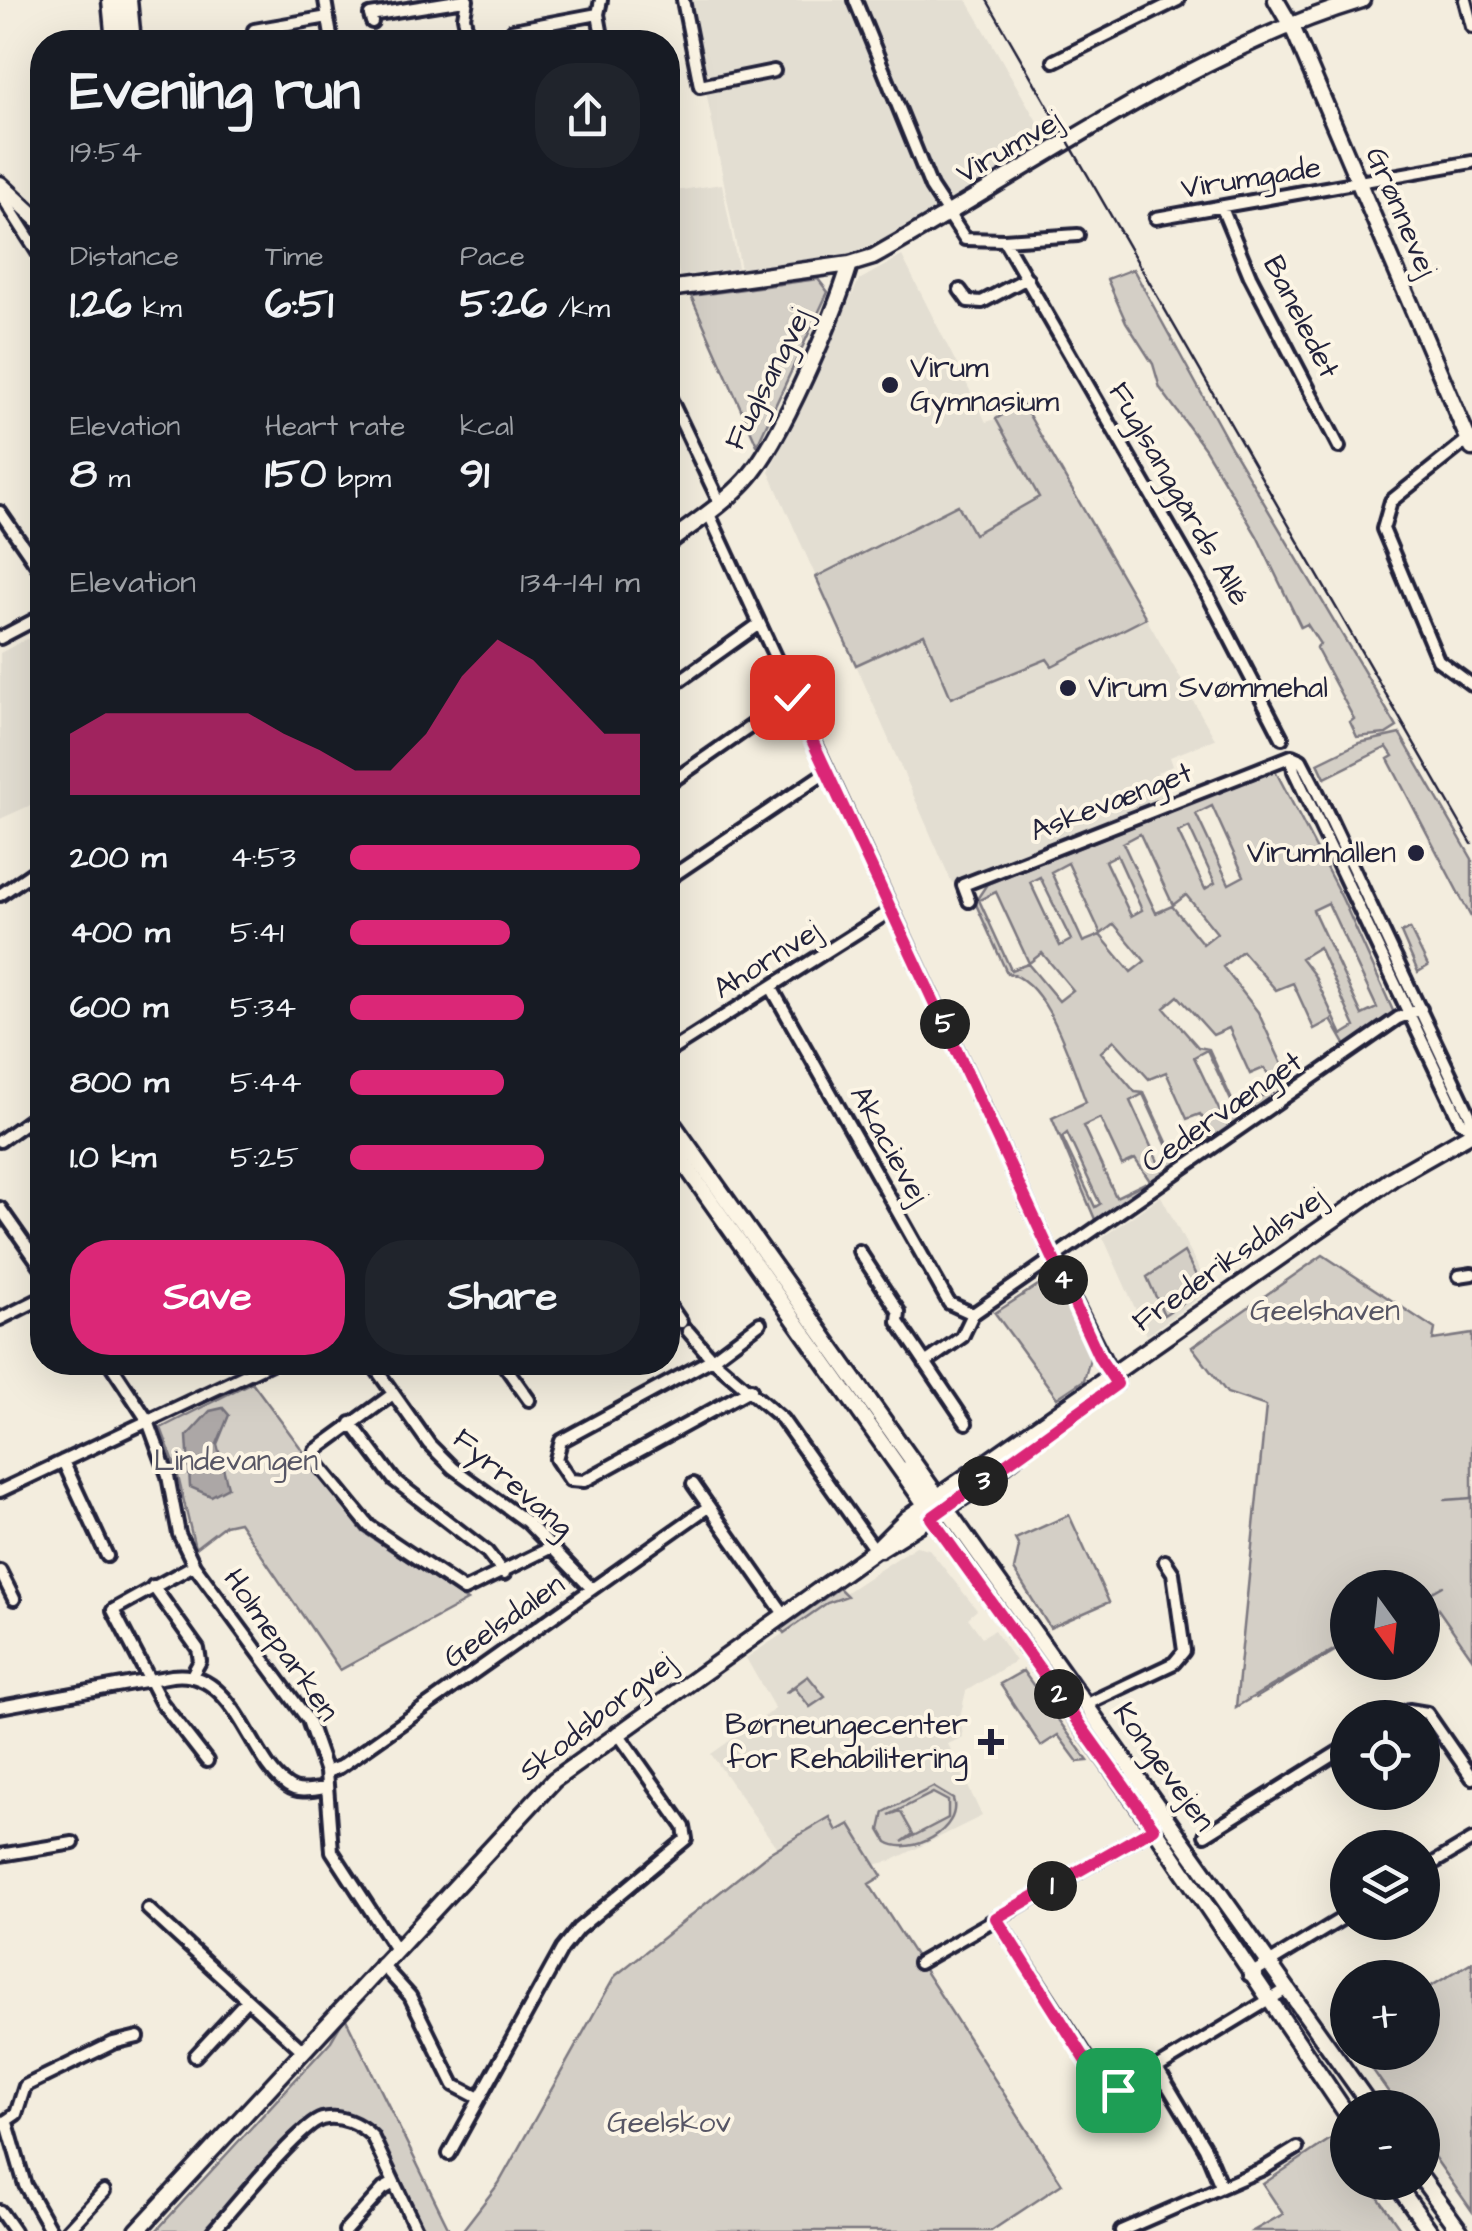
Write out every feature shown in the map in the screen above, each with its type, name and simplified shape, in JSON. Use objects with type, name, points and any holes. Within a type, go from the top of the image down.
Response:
[{"type":"highway","points":[[112,0],[115,30]]},
{"type":"highway","points":[[126,0],[130,30]]},
{"type":"street","points":[[325,0],[330,30]]},
{"type":"street","points":[[372,22],[370,15],[465,0],[467,30]]},
{"type":"street","points":[[601,30],[598,14],[602,0]]},
{"type":"street","points":[[683,0],[700,86],[774,71]]},
{"type":"street","points":[[855,0],[930,187],[964,240],[1071,239]]},
{"type":"street","points":[[1054,61],[1178,0]]},
{"type":"street","name":"Grønnevej","points":[[1276,0],[1290,24],[1471,442]]},
{"type":"street","name":"Virumvej","points":[[680,287],[850,264],[873,256],[1196,70],[1290,24],[1362,0]]},
{"type":"street","points":[[1465,0],[1472,27]]},
{"type":"street","points":[[513,30],[598,14]]},
{"type":"street","points":[[254,30],[328,17]]},
{"type":"street","name":"Virumgade","points":[[1156,218],[1360,185],[1472,162]]},
{"type":"street","points":[[0,184],[30,212]]},
{"type":"street","points":[[0,193],[30,240]]},
{"type":"street","name":"Baneledet","points":[[1222,208],[1250,276],[1339,447]]},
{"type":"street","name":"Fuglsanggårds Allé","points":[[1004,240],[1227,629],[1282,738]]},
{"type":"street","name":"Fuglsangvej","points":[[680,529],[714,508],[748,478],[768,448],[840,296],[850,264]]},
{"type":"street","points":[[960,290],[968,301],[982,302],[1027,278]]},
{"type":"street","points":[[680,421],[759,624],[792,697],[1114,1381]]},
{"type":"street","points":[[1471,442],[1392,501],[1383,529],[1438,660],[1472,685]]},
{"type":"street","points":[[0,512],[30,556]]},
{"type":"street","points":[[0,638],[30,622]]},
{"type":"street","points":[[680,680],[759,624]]},
{"type":"street","points":[[680,776],[792,697]]},
{"type":"street","name":"Askevænget","points":[[969,901],[963,885],[1292,756],[1298,757],[1415,1011]]},
{"type":"street","points":[[680,871],[828,771]]},
{"type":"street","points":[[0,895],[30,874]]},
{"type":"street","name":"Ahornvej","points":[[680,1044],[892,910]]},
{"type":"street","name":"Akacievej","points":[[771,987],[949,1303],[973,1314]]},
{"type":"street","points":[[1415,1011],[1472,1120]]},
{"type":"street","points":[[1415,1011],[1460,1122],[1472,1131]]},
{"type":"street","name":"Cedervænget","points":[[1054,1260],[1415,1011]]},
{"type":"street","points":[[0,1140],[30,1120]]},
{"type":"street","name":"Frederiksdalsvej","points":[[1114,1381],[1393,1178],[1472,1131]]},
{"type":"street","name":"Kongevejen","points":[[680,1135],[1330,2090]]},
{"type":"street","name":"Frederiksdalsvej","points":[[935,1507],[1382,1194],[1472,1143]]},
{"type":"street","points":[[680,1158],[866,1423],[935,1507]]},
{"type":"street","points":[[0,1208],[30,1251]]},
{"type":"street","points":[[859,1251],[925,1363],[966,1422]]},
{"type":"street","points":[[925,1363],[962,1337],[973,1314],[1054,1260]]},
{"type":"street","points":[[1458,1276],[1472,1274]]},
{"type":"street","points":[[0,1319],[30,1304]]},
{"type":"street","points":[[680,1320],[712,1359],[782,1419],[875,1550]]},
{"type":"street","points":[[751,1389],[584,1481],[570,1480],[556,1459],[561,1441],[712,1359],[760,1323]]},
{"type":"street","name":"Holmeparken","points":[[118,1375],[148,1421],[168,1476],[176,1523],[194,1565],[308,1720],[326,1772],[332,1851],[396,1948]]},
{"type":"street","name":"Fyrrevang","points":[[380,1375],[453,1468],[511,1509],[592,1589]]},
{"type":"street","points":[[511,1375],[529,1400]]},
{"type":"street","points":[[0,1491],[247,1376]]},
{"type":"street","points":[[393,1394],[320,1444],[315,1458],[361,1519],[458,1588],[473,1589],[552,1547]]},
{"type":"street","points":[[351,1423],[394,1480],[487,1552],[504,1574]]},
{"type":"street","points":[[63,1461],[107,1556]]},
{"type":"street","points":[[693,1484],[784,1614]]},
{"type":"street","name":"Geelsdalen","points":[[326,1772],[340,1767],[708,1507]]},
{"type":"street","name":"Kongevejen","points":[[935,1507],[1009,1597],[1359,2090]]},
{"type":"street","name":"Skodsborgvej","points":[[136,2231],[527,1805],[616,1732],[935,1507]]},
{"type":"street","points":[[1085,1705],[1174,1663],[1184,1651],[1173,1573],[1165,1561]]},
{"type":"street","points":[[194,1565],[114,1610],[149,1681],[207,1761]]},
{"type":"street","points":[[0,1571],[14,1599]]},
{"type":"street","points":[[152,1586],[198,1649],[200,1661],[192,1677]]},
{"type":"street","points":[[0,1707],[192,1677],[235,1710],[284,1783],[298,1790],[328,1788]]},
{"type":"street","points":[[448,2154],[562,1949],[578,1929],[686,1838],[684,1827],[616,1732]]},
{"type":"street","points":[[1440,1732],[1472,1778]]},
{"type":"street","points":[[1205,1835],[1330,1757]]},
{"type":"street","points":[[918,1963],[1154,1828]]},
{"type":"street","points":[[1440,1859],[1472,1840]]},
{"type":"street","points":[[0,1855],[73,1843]]},
{"type":"street","points":[[148,1908],[302,2050]]},
{"type":"street","points":[[996,1918],[1103,2087],[1118,2090],[1287,1989]]},
{"type":"street","points":[[1249,1975],[1330,1926]]},
{"type":"street","points":[[381,1964],[410,1996],[454,2084],[478,2097]]},
{"type":"street","points":[[194,2056],[247,2000]]},
{"type":"street","points":[[51,2231],[26,2185],[3,2124],[22,2103],[24,2086],[113,2043],[138,2037]]},
{"type":"street","points":[[1157,2068],[1204,2148],[1221,2186]]},
{"type":"street","points":[[213,2231],[309,2125],[321,2119],[363,2127],[372,2136],[417,2231]]},
{"type":"street","points":[[1121,2231],[1297,2148]]},
{"type":"street","points":[[345,2231],[383,2189],[394,2183]]},
{"type":"street","points":[[67,2231],[104,2191]]},
{"type":"street","points":[[1408,2200],[1430,2231]]},
{"type":"street","points":[[1438,2200],[1460,2231]]},
{"type":"street","points":[[0,2211],[14,2231]]},
{"type":"shaded area","points":[[688,0],[967,0],[1050,144],[863,251],[741,269]]},
{"type":"shaded area","points":[[722,184],[738,268],[680,276],[680,190]]},
{"type":"shaded area","name":"Virum Gymnasium","points":[[902,256],[986,422],[996,419],[1040,497],[974,534],[957,506],[816,577],[769,472],[859,280]]},
{"type":"shaded area","points":[[1146,618],[1215,739],[1170,757],[1173,766],[1157,772],[1168,800],[952,883],[856,665],[924,633],[951,697],[1048,659],[1052,666]]},
{"type":"shaded area","points":[[30,637],[30,805],[0,819],[0,653]]},
{"type":"shaded area","points":[[1161,1196],[1210,1290],[1147,1335],[1103,1237]]},
{"type":"shaded area","points":[[223,1408],[229,1415],[217,1444],[228,1487],[211,1496],[190,1487],[187,1436],[210,1411]]},
{"type":"shaded area","points":[[916,1546],[929,1549],[977,1610],[968,1618],[982,1637],[994,1630],[1015,1661],[966,1691],[960,1717],[963,1737],[948,1744],[982,1816],[891,1861],[873,1865],[850,1825],[837,1831],[830,1817],[777,1848],[711,1754],[775,1709],[746,1658]]},
{"type":"green space","points":[[1133,269],[1232,449],[1397,727],[1386,734],[1357,737],[1350,722],[1354,719],[1316,648],[1320,644],[1307,624],[1301,627],[1257,536],[1205,449],[1160,388],[1153,364],[1126,322],[1107,279]]},
{"type":"green space","points":[[818,279],[828,292],[757,445],[691,296]]},
{"type":"green space","points":[[1022,403],[1146,618],[1052,666],[1047,659],[951,698],[924,634],[856,665],[816,577],[958,505],[974,534],[1039,497],[996,419]]},
{"type":"green space","points":[[1400,734],[1472,859],[1472,919],[1388,759],[1393,756],[1387,747],[1325,778],[1318,763],[1359,743]]},
{"type":"green space","points":[[1275,770],[1342,898],[1394,1013],[1346,1046],[1331,1020],[1314,1029],[1293,983],[1276,990],[1242,951],[1223,967],[1258,1012],[1286,1073],[1294,1070],[1299,1080],[1281,1092],[1264,1068],[1250,1074],[1229,1028],[1213,1035],[1178,996],[1164,1008],[1198,1047],[1209,1049],[1236,1109],[1272,1091],[1276,1096],[1216,1138],[1200,1114],[1187,1119],[1166,1072],[1149,1079],[1114,1040],[1101,1052],[1135,1092],[1144,1093],[1172,1153],[1209,1136],[1212,1141],[1152,1184],[1135,1159],[1122,1165],[1100,1118],[1083,1126],[1116,1197],[1145,1183],[1147,1187],[1097,1224],[1052,1118],[1086,1102],[1046,1007],[1022,979],[1007,973],[975,902],[987,884]],"holes":[[[1212,806],[1244,876],[1229,884],[1196,814]],[[1189,827],[1215,883],[1205,889],[1178,832]],[[1140,834],[1173,905],[1186,895],[1217,933],[1203,944],[1172,906],[1156,913],[1123,843]],[[1117,855],[1142,910],[1131,916],[1105,861]],[[1068,863],[1101,934],[1114,924],[1145,961],[1131,972],[1100,935],[1083,942],[1051,872]],[[1040,877],[1071,940],[1060,946],[1030,882]],[[996,892],[1029,963],[1042,953],[1073,990],[1059,1001],[1028,964],[1011,970],[979,900]],[[1328,903],[1377,1008],[1362,1015],[1313,910]],[[1319,947],[1355,1027],[1342,1035],[1314,975],[1301,958]],[[1207,1050],[1236,1111],[1223,1118],[1194,1057]],[[1143,1094],[1172,1157],[1159,1164],[1130,1101]],[[1067,1133],[1100,1204],[1095,1207],[1062,1137]]]},
{"type":"green space","points":[[1410,929],[1428,966],[1418,972],[1401,933]]},
{"type":"green space","points":[[1184,1252],[1203,1289],[1164,1315],[1147,1277]]},
{"type":"green space","name":"Geelshaven","points":[[1323,1255],[1435,1329],[1433,1340],[1472,1334],[1472,1658],[1440,1612],[1440,1570],[1330,1570],[1330,1652],[1236,1707],[1266,1406],[1227,1393],[1192,1347]]},
{"type":"green space","points":[[1046,1280],[1059,1286],[1091,1355],[1084,1380],[1057,1398],[995,1313]]},
{"type":"green space","name":"Lindevangen","points":[[252,1382],[363,1532],[467,1601],[340,1670],[239,1522],[225,1525],[195,1548],[176,1468],[161,1428]]},
{"type":"green space","points":[[1069,1515],[1109,1602],[1050,1628],[1014,1570],[1019,1547],[1015,1539]]},
{"type":"green space","points":[[839,1588],[847,1596],[827,1603],[784,1633],[781,1629]]},
{"type":"green space","points":[[1023,1671],[1088,1761],[1078,1762],[1058,1735],[1041,1746],[1000,1684]]},
{"type":"green space","points":[[808,1676],[825,1697],[810,1707],[795,1688],[785,1693]]},
{"type":"green space","points":[[933,1787],[953,1799],[954,1810],[943,1830],[909,1846],[887,1842],[880,1830],[884,1812]],"holes":[[[933,1793],[948,1801],[948,1818],[902,1842],[913,1834],[900,1811],[889,1815]]]},
{"type":"green space","name":"Geelskov","points":[[830,1817],[837,1831],[850,1824],[882,1876],[869,1884],[1062,2184],[991,2231],[462,2231],[499,2183],[615,1976],[769,1853]]},
{"type":"green space","points":[[1472,1962],[1472,2211],[1440,2165],[1440,2090],[1387,2090],[1373,2070],[1440,2070],[1440,1981]]},
{"type":"green space","points":[[345,2017],[450,2231],[425,2231],[377,2133],[353,2118],[335,2114],[308,2121],[207,2231],[156,2231],[331,2041]]},
{"type":"green space","points":[[1330,2139],[1330,2200],[1380,2200],[1402,2231],[1253,2231],[1283,2214],[1263,2184]]},
{"type":"waterway","points":[[1445,1500],[1472,1498]]},
{"type":"waterway","points":[[1256,1698],[1330,1654]]},
{"type":"tram line","points":[[987,0],[1472,844]]},
{"type":"place","name":"Virum Gymnasium","points":[[890,385]]},
{"type":"place","name":"Virum Svømmehal","points":[[1068,688]]},
{"type":"place","name":"Virumhallen","points":[[1416,853]]},
{"type":"place","name":"Børneungecenter for Rehabilitering","points":[[991,1742]]},
{"type":"route","points":[[792,697],[1100,1359],[1117,1384],[931,1518],[1154,1828],[996,1918],[1103,2087],[1118,2090]]}]
